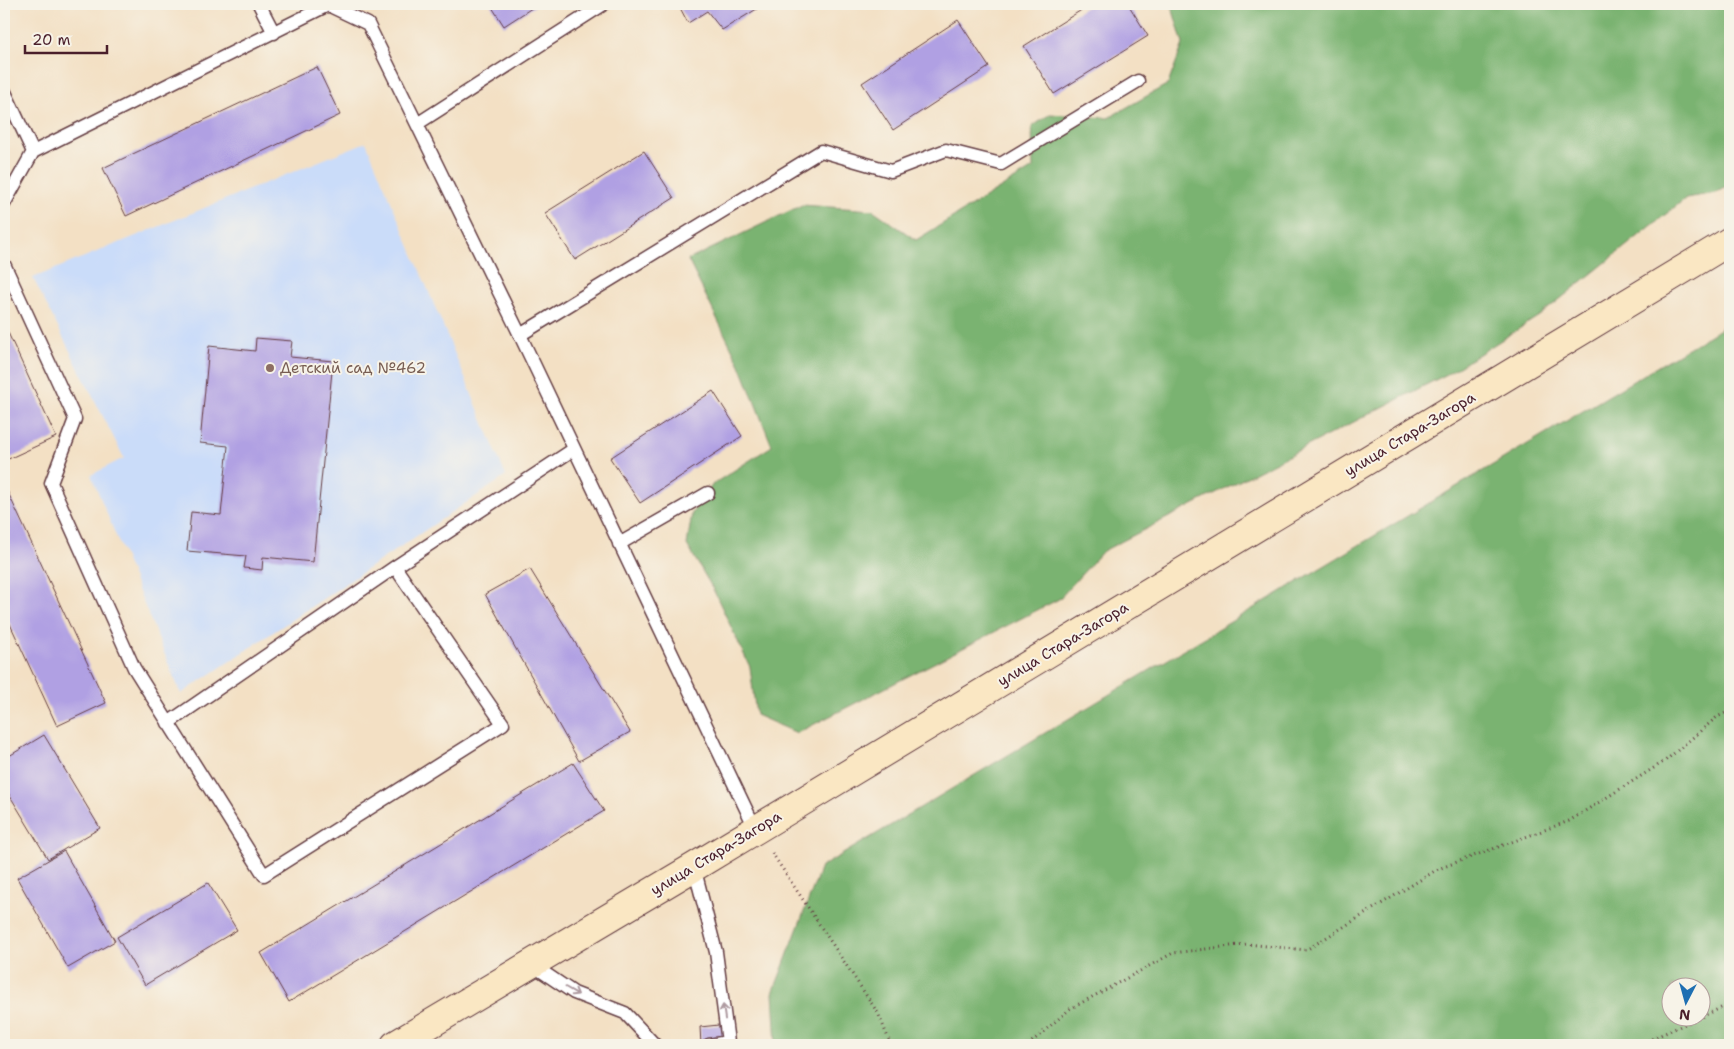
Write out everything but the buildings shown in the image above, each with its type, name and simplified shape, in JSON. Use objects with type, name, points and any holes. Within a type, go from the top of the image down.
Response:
[{"type":"main road","name":"улица Стара-Загора","points":[[395,1045],[756,830],[1730,241]]},
{"type":"lane","points":[[259,4],[274,33]]},
{"type":"lane","points":[[417,124],[604,4]]},
{"type":"lane","points":[[4,204],[33,152],[328,5],[368,24],[520,335],[756,830]]},
{"type":"lane","points":[[520,335],[822,151],[891,170],[946,150],[1001,164],[1138,81]]},
{"type":"lane","points":[[4,90],[33,152]]},
{"type":"lane","points":[[4,264],[75,419],[51,483],[134,668],[264,875],[503,724],[395,567]]},
{"type":"lane","points":[[168,723],[395,567],[574,449]]},
{"type":"lane","points":[[619,544],[708,493]]},
{"type":"lane","points":[[694,867],[716,952],[728,1042],[709,1045]]},
{"type":"lane","points":[[532,964],[574,993],[625,1013],[655,1045]]},
{"type":"path","points":[[1028,1045],[1070,1010],[1173,953],[1247,944],[1306,950],[1438,869],[1569,821],[1665,760],[1717,716],[1730,711]]},
{"type":"path","points":[[756,830],[878,1013],[891,1045]]},
{"type":"path","points":[[1638,1045],[1730,1004]]},
{"type":"shaded area","name":"Детский сад №462","points":[[366,142],[506,476],[181,694],[91,475],[124,458],[33,278]]},
{"type":"green space","points":[[1171,4],[1730,4],[1730,184],[1716,193],[1686,198],[1539,316],[1451,372],[1103,551],[1059,599],[797,733],[756,715],[750,667],[713,589],[687,545],[692,513],[713,484],[772,446],[740,365],[688,260],[802,205],[873,210],[916,240],[1033,168],[1032,127],[1050,114],[1108,118],[1168,84],[1183,44]]},
{"type":"green space","points":[[1730,323],[1730,1045],[776,1045],[773,993],[821,867]]},
{"type":"place","name":"Детский сад №462","points":[[270,368]]}]
